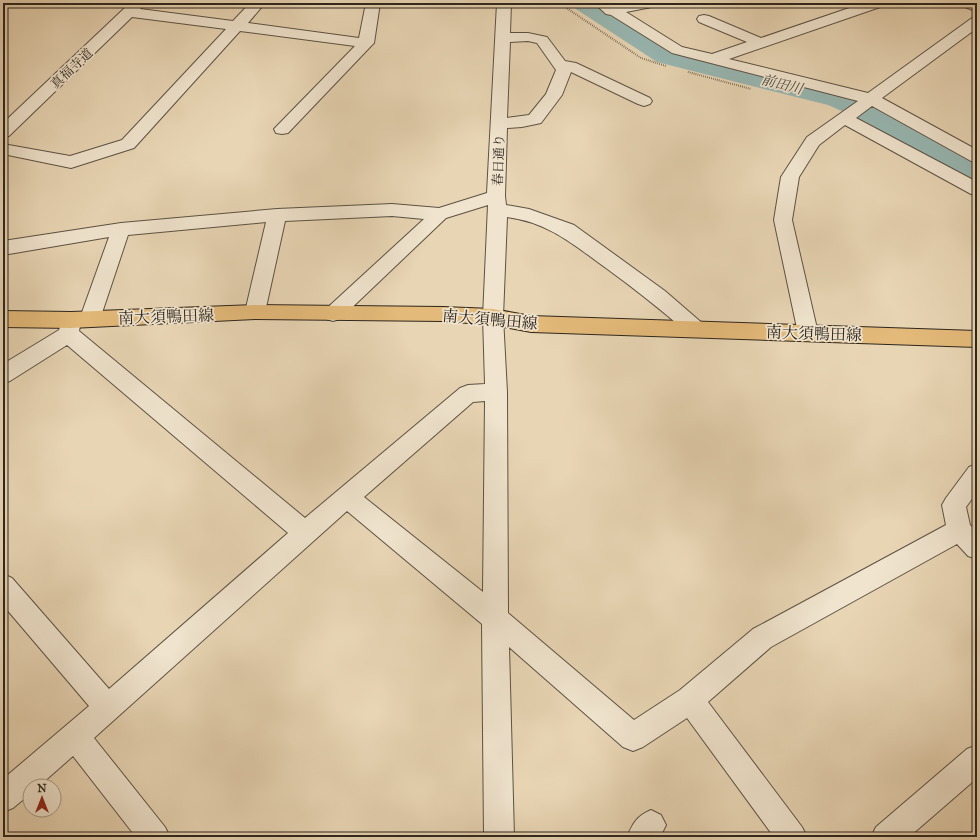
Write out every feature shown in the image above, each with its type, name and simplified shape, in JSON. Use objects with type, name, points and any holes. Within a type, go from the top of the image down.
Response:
[{"type":"main road","name":"南大須鴨田線","points":[[3,319],[76,324],[255,312],[443,314],[493,317],[531,324],[695,328],[977,339]]},
{"type":"street","points":[[3,149],[71,162],[128,144],[258,3]]},
{"type":"street","points":[[282,129],[366,43],[373,3]]},
{"type":"street","name":"春日通り","points":[[499,837],[495,618],[496,392],[493,317],[504,3]]},
{"type":"street","points":[[606,7],[652,3]]},
{"type":"street","points":[[713,59],[878,3]]},
{"type":"street","points":[[968,3],[977,8]]},
{"type":"street","points":[[606,7],[677,50],[871,99],[977,157]]},
{"type":"street","points":[[134,8],[236,26],[366,43]]},
{"type":"street","name":"真福寺道","points":[[3,132],[134,8]]},
{"type":"street","points":[[704,19],[761,43]]},
{"type":"street","points":[[808,333],[783,220],[790,176],[813,141],[977,21]]},
{"type":"street","points":[[500,123],[522,122],[535,119],[554,95],[564,70],[542,40],[528,37],[503,38]]},
{"type":"street","points":[[560,65],[571,66],[644,101]]},
{"type":"street","points":[[849,115],[977,190]]},
{"type":"street","points":[[3,248],[121,229],[277,215],[392,210],[440,214],[497,203],[567,230],[658,296],[695,328]]},
{"type":"street","points":[[333,314],[440,214]]},
{"type":"street","points":[[255,312],[277,215]]},
{"type":"street","points":[[3,375],[76,324],[121,229]]},
{"type":"street","points":[[76,324],[305,533]]},
{"type":"street","points":[[3,798],[108,708],[305,533],[468,394],[496,392]]},
{"type":"street","points":[[977,474],[954,505],[959,530],[977,548]]},
{"type":"street","points":[[347,497],[495,618],[633,738],[690,700],[762,638],[959,530]]},
{"type":"street","points":[[3,586],[108,708]]},
{"type":"street","points":[[690,700],[792,837]]},
{"type":"street","points":[[75,736],[155,837]]},
{"type":"street","points":[[886,837],[977,759]]},
{"type":"waterway","name":"前田川","points":[[586,3],[668,56],[839,98],[876,114],[977,169]]}]
